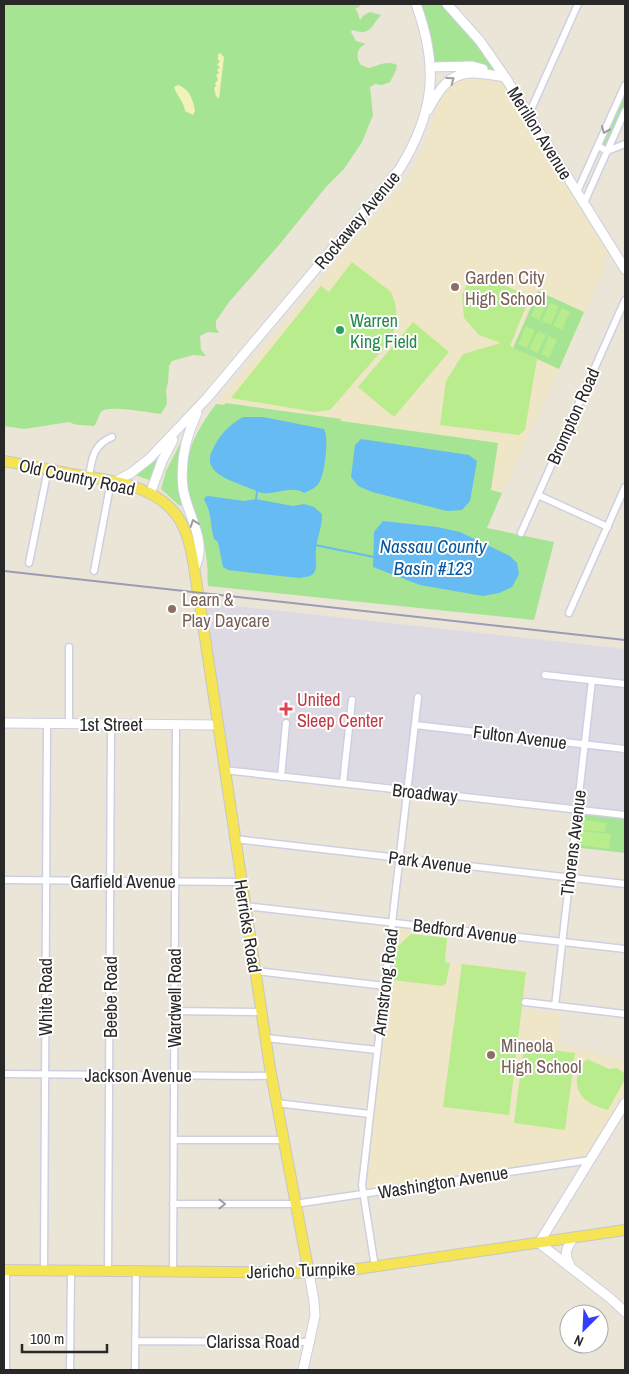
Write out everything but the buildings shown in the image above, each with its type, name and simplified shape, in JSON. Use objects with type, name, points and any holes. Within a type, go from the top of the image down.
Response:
[{"type":"main road","name":"Rockaway Avenue","points":[[113,482],[132,473],[183,425],[399,170],[411,152],[424,119],[431,82],[428,44],[416,4]]},
{"type":"main road","name":"Merillon Avenue","points":[[447,4],[480,41],[505,77],[625,269]]},
{"type":"main road","points":[[431,67],[472,66],[505,77]]},
{"type":"main road","points":[[424,119],[442,88],[453,77],[472,72],[505,77]]},
{"type":"main road","name":"Rockaway Avenue","points":[[194,570],[198,562],[199,537],[184,489],[183,462],[192,424],[202,403]]},
{"type":"main road","name":"Rockaway Avenue","points":[[150,494],[167,450],[183,425]]},
{"type":"main road","name":"Old Country Road","points":[[4,461],[113,482],[150,494]]},
{"type":"main road","name":"Herricks Road","points":[[150,494],[163,502],[178,518],[188,540],[194,570],[276,1103],[315,1310],[303,1370]]},
{"type":"main road","name":"1st Street","points":[[4,723],[218,725]]},
{"type":"main road","points":[[625,1103],[539,1243],[610,1298],[625,1312]]},
{"type":"main road","name":"Jericho Turnpike","points":[[5,1270],[330,1273],[625,1230]]},
{"type":"main road","points":[[573,1238],[566,1251],[566,1259],[581,1276]]},
{"type":"street","points":[[529,114],[578,4]]},
{"type":"street","points":[[577,192],[625,85]]},
{"type":"street","points":[[584,203],[625,110]]},
{"type":"street","points":[[598,146],[607,150],[625,144]]},
{"type":"street","name":"Brompton Road","points":[[521,533],[625,300]]},
{"type":"street","points":[[89,477],[97,447],[100,443],[112,437]]},
{"type":"street","points":[[29,563],[48,469]]},
{"type":"street","points":[[94,571],[113,482]]},
{"type":"street","points":[[569,613],[625,488]]},
{"type":"street","points":[[538,495],[608,527]]},
{"type":"street","points":[[69,647],[69,724]]},
{"type":"street","points":[[545,675],[625,684]]},
{"type":"street","name":"Thorens Avenue","points":[[554,1006],[592,680]]},
{"type":"street","name":"Armstrong Road","points":[[375,1267],[362,1185],[418,697]]},
{"type":"street","points":[[343,783],[352,700]]},
{"type":"street","points":[[280,777],[286,723]]},
{"type":"street","name":"White Road","points":[[44,1270],[47,724]]},
{"type":"street","name":"Beebe Road","points":[[108,1271],[111,724]]},
{"type":"street","name":"Wardwell Road","points":[[173,1271],[176,725]]},
{"type":"street","name":"Fulton Avenue","points":[[415,725],[625,749]]},
{"type":"street","name":"Broadway","points":[[224,770],[625,815]]},
{"type":"street","name":"Park Avenue","points":[[235,839],[625,884]]},
{"type":"street","name":"Garfield Avenue","points":[[4,880],[242,882]]},
{"type":"street","name":"Bedford Avenue","points":[[245,906],[625,949]]},
{"type":"street","points":[[256,971],[385,986]]},
{"type":"street","points":[[525,1002],[625,1014]]},
{"type":"street","points":[[174,1011],[262,1012]]},
{"type":"street","points":[[266,1038],[377,1050]]},
{"type":"street","name":"Jackson Avenue","points":[[4,1074],[272,1076]]},
{"type":"street","points":[[276,1103],[370,1114]]},
{"type":"street","points":[[174,1140],[283,1140]]},
{"type":"street","name":"Washington Avenue","points":[[173,1204],[295,1204],[590,1160]]},
{"type":"street","points":[[5,1270],[6,1370]]},
{"type":"street","points":[[70,1370],[71,1270]]},
{"type":"street","points":[[135,1370],[136,1271]]},
{"type":"street","name":"Clarissa Road","points":[[135,1340],[310,1342]]},
{"type":"shaded area","name":"Garden City High School","points":[[460,76],[503,79],[613,251],[602,261],[605,264],[586,310],[502,493],[491,491],[497,443],[216,404],[404,183],[426,142],[441,93]]},
{"type":"shaded area","points":[[200,602],[625,649],[625,815],[225,769]]},
{"type":"shaded area","name":"Mineola High School","points":[[393,923],[449,930],[446,962],[527,971],[523,1009],[560,1014],[558,1043],[625,1061],[625,1093],[587,1156],[364,1190]]},
{"type":"green space","points":[[4,4],[361,4],[355,9],[360,20],[370,12],[381,15],[367,31],[359,32],[352,30],[351,32],[356,41],[366,44],[361,47],[358,53],[361,65],[369,68],[387,63],[397,65],[390,82],[382,85],[375,84],[370,87],[373,115],[362,142],[344,169],[326,187],[229,302],[216,321],[216,328],[219,333],[208,332],[200,336],[201,350],[206,356],[193,355],[172,361],[169,366],[166,390],[167,404],[161,414],[111,409],[101,412],[94,426],[78,425],[69,422],[24,429],[4,426]]},
{"type":"green space","points":[[419,4],[442,4],[464,27],[501,74],[482,67],[432,65]]},
{"type":"green space","points":[[625,89],[625,109],[607,149],[600,146]]},
{"type":"green space","name":"Warren King Field","points":[[352,262],[391,292],[395,303],[397,320],[391,340],[330,410],[315,412],[231,398],[321,286],[329,292]]},
{"type":"green space","points":[[473,272],[527,295],[529,299],[510,346],[537,359],[525,430],[519,435],[440,425],[446,381],[463,354],[501,343],[479,335],[464,318],[462,295]]},
{"type":"green space","points":[[538,291],[584,312],[559,369],[513,348]]},
{"type":"green space","points":[[539,298],[548,301],[539,320],[531,316]]},
{"type":"green space","points":[[550,303],[559,306],[551,325],[542,321]]},
{"type":"green space","points":[[562,308],[570,312],[562,330],[553,326]]},
{"type":"green space","points":[[413,322],[449,352],[394,417],[358,387]]},
{"type":"green space","points":[[526,326],[535,330],[527,348],[518,344]]},
{"type":"green space","points":[[538,331],[546,335],[538,353],[529,349]]},
{"type":"green space","points":[[549,336],[557,340],[549,358],[541,354]]},
{"type":"green space","name":"Nassau County Basin #123","points":[[226,403],[498,443],[491,490],[502,493],[487,528],[554,542],[534,620],[208,586],[205,548],[189,491],[186,470],[190,450],[204,421],[216,404],[224,405]]},
{"type":"green space","points":[[181,442],[184,444],[183,504],[180,506],[161,489],[166,471]]},
{"type":"green space","points":[[155,460],[157,462],[150,483],[149,480],[135,475]]},
{"type":"green space","points":[[577,810],[625,815],[625,853],[573,847]]},
{"type":"green space","points":[[582,820],[606,823],[605,832],[581,830]]},
{"type":"green space","points":[[581,831],[611,834],[609,849],[579,845]]},
{"type":"green space","points":[[411,934],[447,938],[445,962],[450,963],[446,983],[443,986],[392,980],[396,948]]},
{"type":"green space","points":[[462,964],[526,972],[509,1115],[443,1107]]},
{"type":"green space","points":[[524,1046],[575,1053],[565,1130],[514,1123]]},
{"type":"green space","points":[[587,1059],[609,1069],[617,1068],[625,1074],[624,1081],[608,1110],[590,1103],[580,1094],[577,1076]]},
{"type":"sand","points":[[220,53],[224,57],[219,99],[214,88],[218,80],[216,75],[219,73],[217,70],[220,67],[217,65],[220,61],[218,60],[218,54]]},
{"type":"sand","points":[[178,85],[190,95],[195,111],[193,115],[185,111],[174,87]]},
{"type":"water","points":[[243,417],[263,417],[324,429],[326,440],[325,463],[322,476],[317,485],[304,493],[290,490],[262,493],[231,481],[214,470],[210,458],[215,445],[225,431]]},
{"type":"water","points":[[361,439],[469,455],[477,461],[470,501],[462,510],[447,511],[372,492],[358,486],[351,477],[355,445]]},
{"type":"water","points":[[208,496],[244,501],[256,499],[293,506],[304,504],[314,507],[322,514],[314,573],[310,576],[299,578],[228,570],[223,567],[218,542],[214,539],[210,514],[204,500]]},
{"type":"water","name":"Nassau County Basin #123","points":[[383,521],[437,527],[460,532],[510,556],[517,563],[519,574],[512,587],[499,593],[483,596],[420,585],[373,567],[374,532]]},
{"type":"waterway","points":[[256,500],[257,491]]},
{"type":"waterway","points":[[315,545],[374,557]]},
{"type":"railway","points":[[4,571],[625,640]]},
{"type":"place","name":"Garden City High School","points":[[455,287]]},
{"type":"place","name":"Warren King Field","points":[[340,330]]},
{"type":"place","name":"Learn & Play Daycare","points":[[172,609]]},
{"type":"place","name":"United Sleep Center","points":[[286,709]]},
{"type":"place","name":"Mineola High School","points":[[491,1055]]}]
